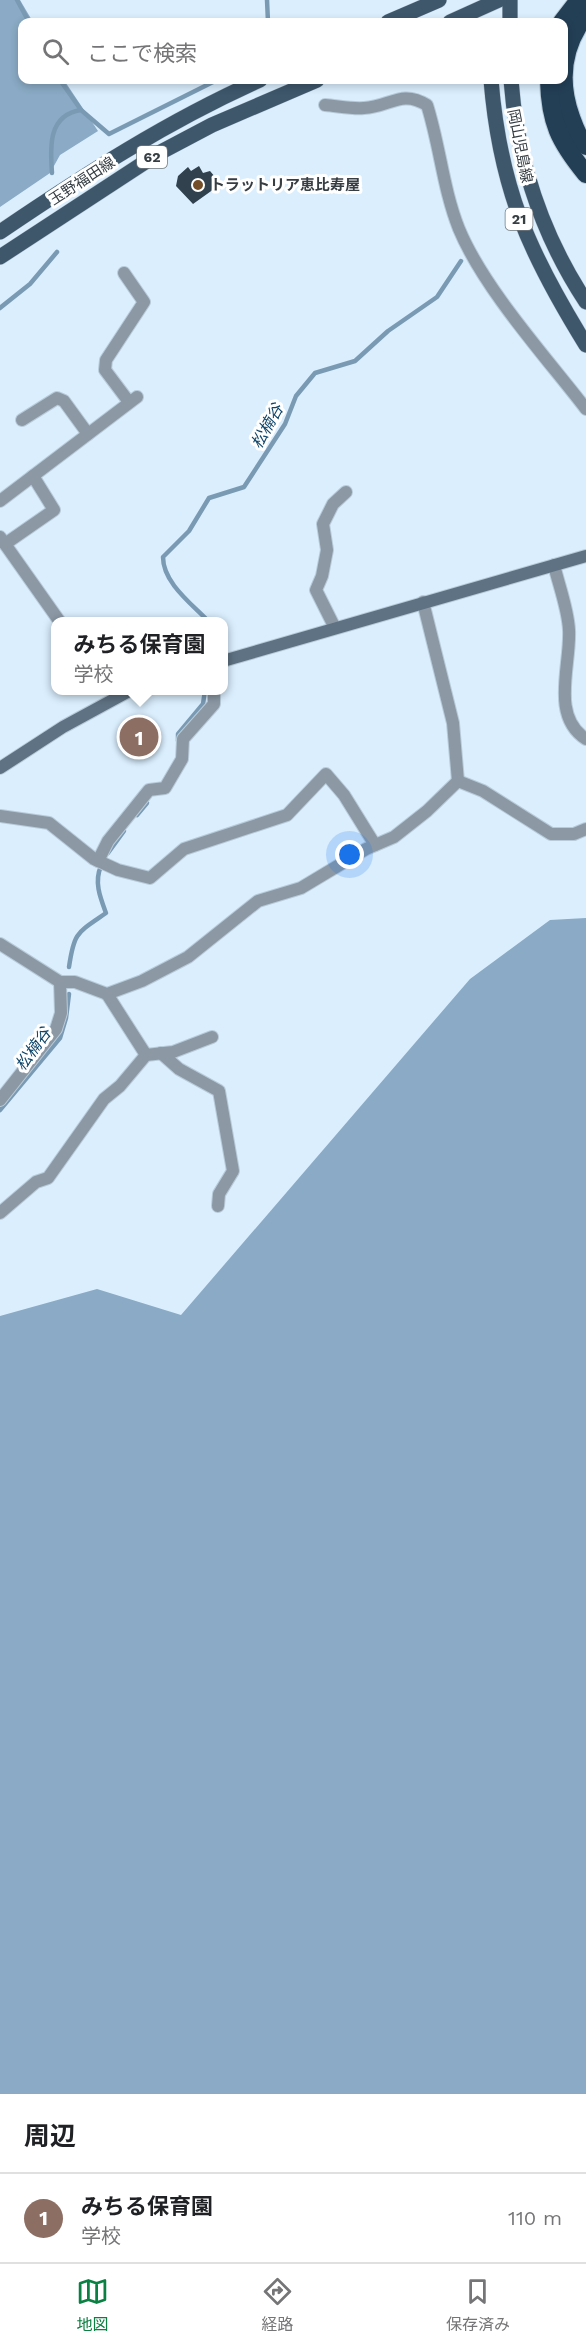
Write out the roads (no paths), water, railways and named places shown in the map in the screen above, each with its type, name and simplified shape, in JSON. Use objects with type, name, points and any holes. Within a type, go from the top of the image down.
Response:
[{"type":"highway","points":[[565,18],[579,0]]},
{"type":"highway","points":[[568,49],[574,30],[586,15]]},
{"type":"highway","points":[[549,84],[550,108],[564,147],[586,174]]},
{"type":"highway","points":[[564,84],[563,94],[580,140],[586,146]]},
{"type":"main road","points":[[461,18],[484,10],[499,0]]},
{"type":"main road","points":[[510,0],[510,18]]},
{"type":"main road","points":[[397,18],[432,3]]},
{"type":"main road","name":"玉野福田線","points":[[0,232],[150,134],[203,105],[251,84]]},
{"type":"main road","name":"玉野福田線","points":[[0,257],[159,153],[212,125],[308,84]]},
{"type":"main road","name":"岡山児島線","points":[[491,84],[497,137],[515,209],[533,253],[552,290],[586,345]]},
{"type":"main road","name":"岡山児島線","points":[[512,84],[518,134],[536,204],[550,238],[586,302]]},
{"type":"street","points":[[325,105],[363,108],[402,98],[415,98],[427,105],[448,198],[459,230],[474,260],[586,409]]},
{"type":"street","points":[[0,501],[133,399],[105,370],[106,360],[144,302],[124,273]]},
{"type":"street","points":[[22,420],[57,398],[64,401],[88,434]]},
{"type":"street","points":[[33,476],[54,510],[3,541],[57,617]]},
{"type":"street","points":[[335,628],[316,590],[322,576],[327,550],[323,524],[333,504],[346,492]]},
{"type":"street","points":[[228,660],[586,556]]},
{"type":"street","points":[[554,565],[569,628],[566,714],[576,733],[586,740]]},
{"type":"street","points":[[107,994],[142,981],[188,957],[258,901],[300,888],[375,845],[394,837],[428,811],[458,781],[453,723],[423,603]]},
{"type":"street","points":[[0,768],[111,695]]},
{"type":"street","points":[[98,861],[108,841],[149,790],[165,788],[182,759],[183,739],[214,704],[214,695]]},
{"type":"street","points":[[0,816],[37,819],[49,823],[98,861],[118,870],[150,878],[184,849],[287,815],[326,774],[344,795],[375,845]]},
{"type":"street","points":[[458,781],[483,791],[551,834],[574,834],[586,830]]},
{"type":"street","points":[[0,944],[60,982],[75,982],[107,994],[146,1055]]},
{"type":"street","points":[[0,1100],[56,1029],[61,1013],[60,982]]},
{"type":"street","points":[[0,1213],[36,1182],[48,1178],[104,1099],[120,1086],[146,1055],[173,1052],[212,1037]]},
{"type":"street","points":[[160,1053],[179,1069],[219,1091],[233,1171],[219,1194],[218,1206]]},
{"type":"waterway","points":[[17,0],[27,18]]},
{"type":"waterway","points":[[267,0],[268,18]]},
{"type":"waterway","points":[[63,84],[81,110]]},
{"type":"waterway","points":[[52,173],[53,134],[62,118],[70,113],[81,110],[109,134],[209,84]]},
{"type":"waterway","points":[[0,308],[30,284],[57,252]]},
{"type":"waterway","name":"松楠谷","points":[[204,617],[173,584],[164,567],[163,557],[189,531],[209,498],[244,487],[285,424],[296,396],[315,373],[355,361],[388,331],[437,297],[461,261]]},
{"type":"waterway","name":"松楠谷","points":[[178,741],[178,734],[203,704],[204,695]]},
{"type":"waterway","name":"松楠谷","points":[[137,815],[147,803]]},
{"type":"waterway","name":"松楠谷","points":[[108,853],[124,831]]},
{"type":"waterway","name":"松楠谷","points":[[69,967],[78,934],[106,913],[98,884],[101,866]]},
{"type":"waterway","name":"松楠谷","points":[[0,1110],[60,1038],[66,1018],[69,994]]},
{"type":"place","name":"トラットリア恵比寿屋","points":[[198,185]]},
{"type":"place","name":"みちる保育園","points":[[139,737]]}]
